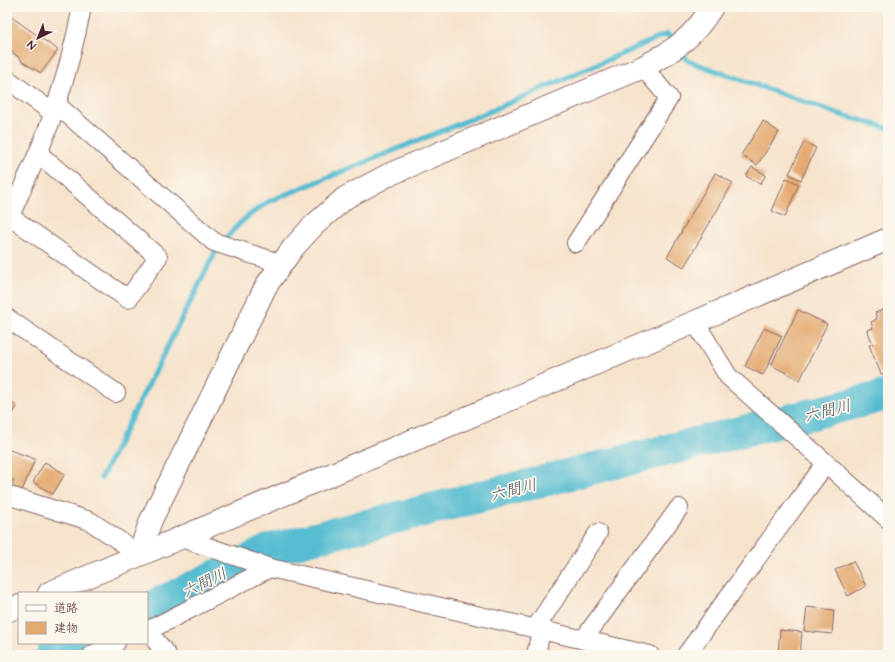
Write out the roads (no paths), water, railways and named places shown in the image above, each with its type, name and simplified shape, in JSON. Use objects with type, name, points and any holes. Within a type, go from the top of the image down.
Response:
[{"type":"street","points":[[39,154],[158,257],[128,300],[8,218],[39,154],[78,28],[82,7]]},
{"type":"street","points":[[138,554],[151,520],[266,286],[313,226],[345,198],[388,175],[643,67],[668,54],[689,38],[712,7]]},
{"type":"street","points":[[576,243],[668,98],[643,67]]},
{"type":"street","points":[[7,79],[54,108],[214,242],[282,264]]},
{"type":"street","points":[[51,592],[138,554],[696,322],[888,239]]},
{"type":"street","points":[[7,318],[116,393]]},
{"type":"street","points":[[696,322],[728,376],[888,519]]},
{"type":"street","points":[[686,655],[826,463]]},
{"type":"street","points":[[7,496],[90,521],[138,554]]},
{"type":"street","points":[[583,640],[679,508]]},
{"type":"street","points":[[536,655],[538,630],[598,533]]},
{"type":"street","points":[[180,537],[266,567],[650,655]]},
{"type":"street","points":[[148,630],[266,567]]},
{"type":"street","points":[[7,611],[18,606]]},
{"type":"street","points":[[148,632],[167,655]]},
{"type":"street","points":[[92,655],[114,644]]},
{"type":"waterway","points":[[101,478],[216,251],[234,229],[254,212],[270,201],[493,110],[667,34],[674,43]]},
{"type":"waterway","points":[[680,50],[688,61],[842,115],[888,128]]},
{"type":"waterway","name":"六間川","points":[[148,609],[271,549],[888,395]]},
{"type":"waterway","name":"六間川","points":[[52,655],[75,644]]}]
